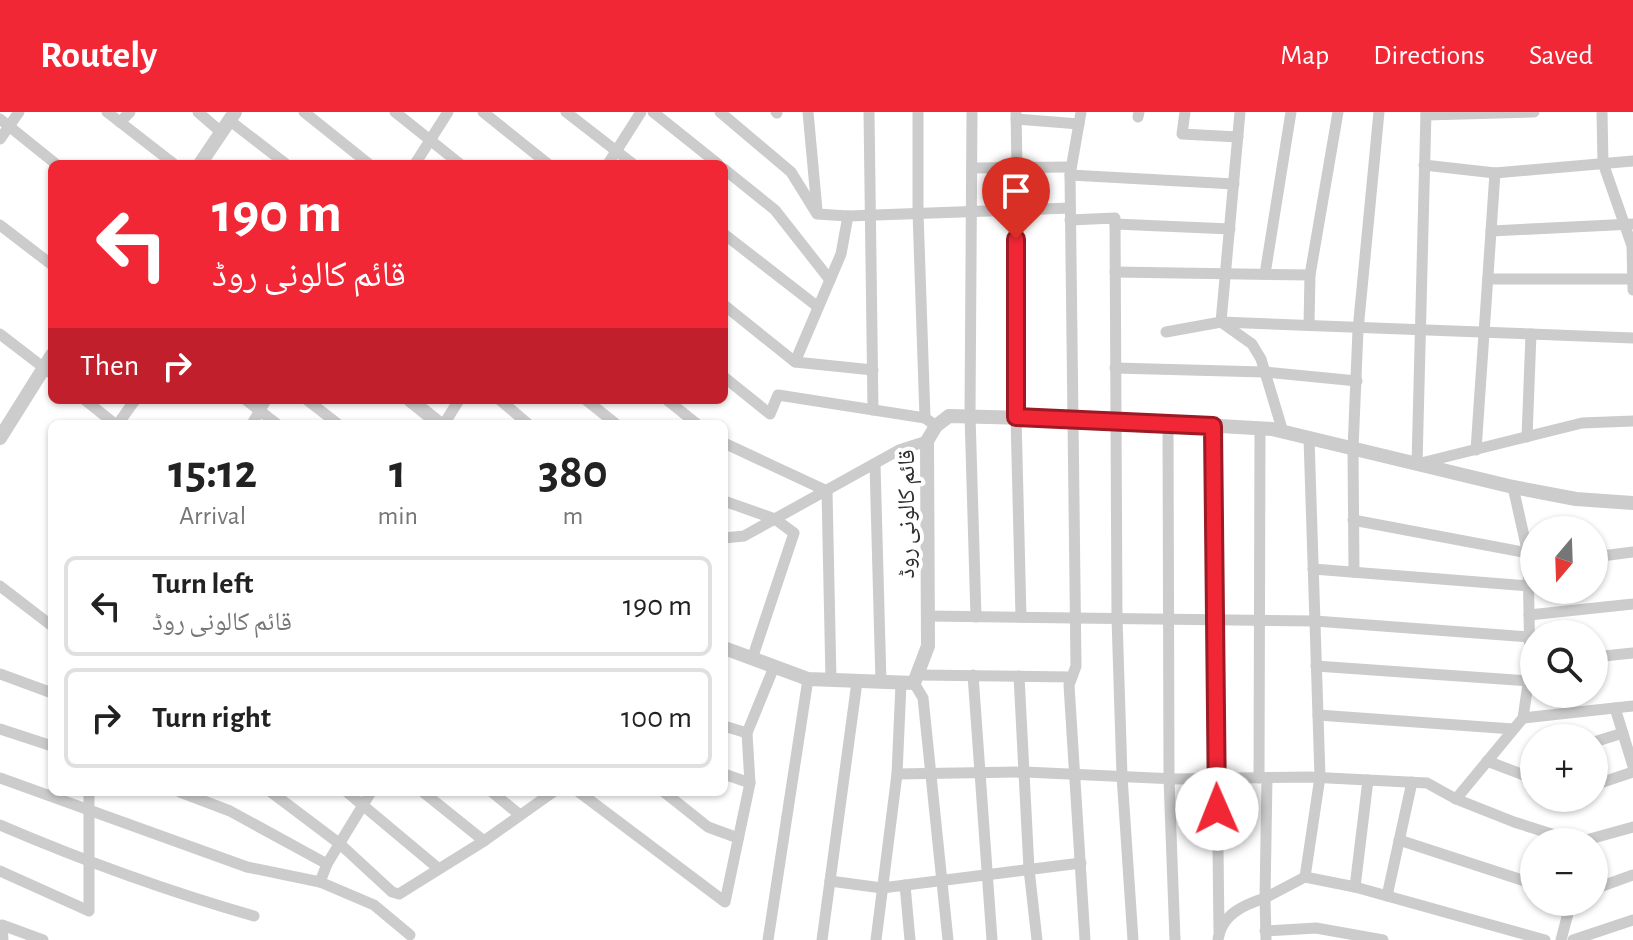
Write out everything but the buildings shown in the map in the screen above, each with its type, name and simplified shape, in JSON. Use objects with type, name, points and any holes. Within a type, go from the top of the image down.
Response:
[{"type":"street","points":[[0,139],[4,123],[19,112]]},
{"type":"street","points":[[107,112],[169,160]]},
{"type":"street","points":[[120,122],[130,112]]},
{"type":"street","points":[[198,112],[228,122],[280,160]]},
{"type":"street","points":[[304,112],[364,160]]},
{"type":"street","points":[[395,112],[455,160]]},
{"type":"street","points":[[418,160],[448,112]]},
{"type":"street","points":[[483,112],[543,160]]},
{"type":"street","points":[[566,112],[628,160]]},
{"type":"street","points":[[610,160],[641,112]]},
{"type":"street","points":[[653,112],[713,160]]},
{"type":"street","points":[[720,112],[791,172],[817,214]]},
{"type":"street","points":[[808,112],[817,214]]},
{"type":"street","points":[[869,112],[873,410]]},
{"type":"street","points":[[728,380],[770,414],[778,395],[931,422],[918,212],[918,112]]},
{"type":"street","points":[[972,112],[970,415],[976,617]]},
{"type":"street","points":[[1185,112],[1182,134],[1238,137]]},
{"type":"street","points":[[1221,322],[1240,112]]},
{"type":"street","points":[[1265,274],[1291,112]]},
{"type":"street","points":[[1309,325],[1310,275],[1338,112]]},
{"type":"street","points":[[1354,572],[1353,449],[1358,330],[1379,112]]},
{"type":"street","points":[[1534,112],[1426,114],[1417,464],[1582,423],[1633,421]]},
{"type":"street","points":[[1602,112],[1603,163],[1629,224],[1633,290]]},
{"type":"street","points":[[1017,168],[1016,116],[1080,118],[1070,171],[1076,666],[1069,685],[1085,940]]},
{"type":"street","points":[[205,160],[228,122]]},
{"type":"street","points":[[4,123],[51,160]]},
{"type":"street","points":[[1424,165],[1495,173],[1633,161]]},
{"type":"street","points":[[972,168],[1070,171],[1234,184]]},
{"type":"street","points":[[728,172],[775,210],[830,280]]},
{"type":"street","points":[[1476,450],[1495,173]]},
{"type":"street","points":[[817,214],[848,216],[1016,209],[1115,218],[1117,618],[1122,776],[1133,940]]},
{"type":"street","points":[[1016,209],[1016,417],[1021,617]]},
{"type":"street","points":[[795,362],[841,254],[848,216]]},
{"type":"street","points":[[1115,224],[1230,229]]},
{"type":"street","points":[[1491,231],[1629,224]]},
{"type":"street","points":[[0,225],[48,262]]},
{"type":"street","points":[[728,237],[818,307]]},
{"type":"street","points":[[1115,272],[1310,275]]},
{"type":"street","points":[[1488,279],[1633,279]]},
{"type":"street","points":[[728,308],[795,362],[873,370]]},
{"type":"street","points":[[1221,322],[1252,344],[1283,432]]},
{"type":"street","points":[[1166,332],[1221,322],[1358,330],[1633,338]]},
{"type":"street","points":[[0,334],[48,364]]},
{"type":"street","points":[[1527,437],[1531,334]]},
{"type":"street","points":[[0,438],[5,420],[48,366]]},
{"type":"street","points":[[1115,368],[1264,372],[1357,381]]},
{"type":"street","points":[[90,404],[111,420]]},
{"type":"street","points":[[119,420],[132,404]]},
{"type":"street","points":[[312,404],[333,420]]},
{"type":"street","points":[[415,404],[437,420]]},
{"type":"street","points":[[505,404],[523,420]]},
{"type":"street","points":[[591,404],[611,420]]},
{"type":"street","points":[[672,404],[692,420]]},
{"type":"street","name":"قائم کالونی روڈ","points":[[911,681],[928,646],[927,441],[931,422],[949,416],[1071,418],[1260,429],[1513,487],[1576,499],[1633,503]]},
{"type":"street","points":[[1168,423],[1169,779],[1175,940]]},
{"type":"street","points":[[1213,426],[1218,935]]},
{"type":"street","points":[[1260,429],[1259,621],[1266,936],[1316,928],[1383,940]]},
{"type":"street","points":[[1305,877],[1320,777],[1309,438]]},
{"type":"street","points":[[728,538],[744,536],[899,450],[927,441]]},
{"type":"street","points":[[728,445],[827,491]]},
{"type":"street","points":[[875,464],[881,683]]},
{"type":"street","points":[[1513,487],[1521,516]]},
{"type":"street","points":[[827,491],[831,680]]},
{"type":"street","points":[[728,502],[775,519],[794,533],[752,659]]},
{"type":"street","points":[[1353,520],[1520,552]]},
{"type":"street","points":[[1608,555],[1633,552]]},
{"type":"street","points":[[1313,569],[1520,585]]},
{"type":"street","points":[[0,586],[48,623]]},
{"type":"street","points":[[1529,604],[1529,620]]},
{"type":"street","points":[[1529,615],[1633,604]]},
{"type":"street","points":[[928,616],[1315,621],[1520,636]]},
{"type":"street","points":[[728,650],[808,679],[881,683],[973,675],[1072,677]]},
{"type":"street","points":[[1608,656],[1633,653]]},
{"type":"street","points":[[1316,666],[1520,680]]},
{"type":"street","points":[[584,796],[725,902],[750,783],[747,733],[774,667]]},
{"type":"street","points":[[0,674],[48,692]]},
{"type":"street","points":[[973,675],[992,940]]},
{"type":"street","points":[[1019,676],[1029,869],[1037,940]]},
{"type":"street","points":[[768,940],[808,679]]},
{"type":"street","points":[[911,681],[923,698],[948,940]]},
{"type":"street","points":[[876,940],[911,681]]},
{"type":"street","points":[[822,940],[857,682]]},
{"type":"street","points":[[1523,718],[1633,706]]},
{"type":"street","points":[[1456,799],[1523,718],[1524,708]]},
{"type":"street","points":[[1608,779],[1633,769],[1615,708]]},
{"type":"street","points":[[1318,715],[1513,729]]},
{"type":"street","points":[[728,727],[747,733]]},
{"type":"street","points":[[0,729],[48,745]]},
{"type":"street","points":[[1608,738],[1623,733]]},
{"type":"street","points":[[1487,761],[1520,774]]},
{"type":"street","points":[[897,774],[1024,772],[1169,779],[1320,777],[1427,783],[1456,799],[1533,828]]},
{"type":"street","points":[[728,775],[750,783]]},
{"type":"street","points":[[0,778],[247,867],[320,882],[374,905],[410,935]]},
{"type":"street","points":[[1355,887],[1368,780]]},
{"type":"street","points":[[1387,896],[1412,782]]},
{"type":"street","points":[[0,871],[89,911],[89,796]]},
{"type":"street","points":[[191,796],[230,811],[327,864]]},
{"type":"street","points":[[276,796],[340,844],[392,892],[399,894],[484,841],[547,796]]},
{"type":"street","points":[[353,796],[439,869]]},
{"type":"street","points":[[320,882],[327,864],[369,796]]},
{"type":"street","points":[[428,796],[484,841]]},
{"type":"street","points":[[497,796],[520,815]]},
{"type":"street","points":[[669,796],[708,827],[738,838]]},
{"type":"street","points":[[0,825],[165,890],[254,916]]},
{"type":"street","points":[[1608,834],[1633,827]]},
{"type":"street","points":[[1399,840],[1520,879]]},
{"type":"street","points":[[830,881],[882,888],[1081,863]]},
{"type":"street","points":[[1608,884],[1633,875]]},
{"type":"street","points":[[1218,935],[1231,913],[1305,877],[1355,887],[1545,940]]},
{"type":"street","points":[[905,885],[910,940]]},
{"type":"street","points":[[1561,940],[1567,916]]},
{"type":"street","points":[[1573,940],[1633,920]]},
{"type":"street","points":[[3,940],[2,925],[43,940]]},
{"type":"route","points":[[1016,239],[1016,417],[1213,426],[1217,809]]}]
